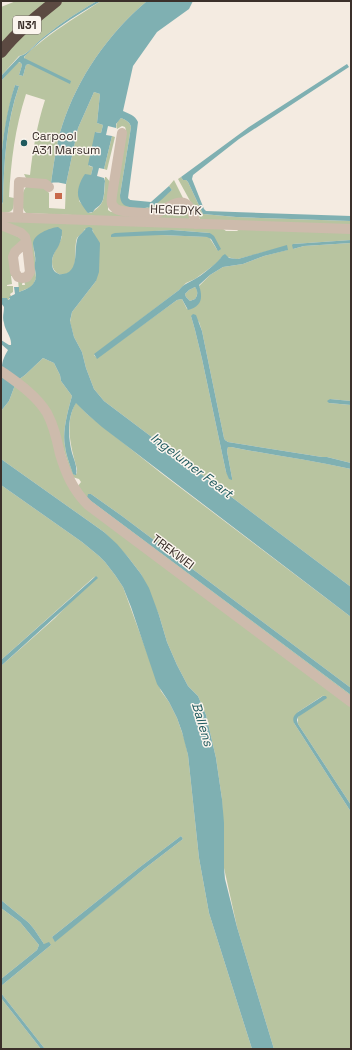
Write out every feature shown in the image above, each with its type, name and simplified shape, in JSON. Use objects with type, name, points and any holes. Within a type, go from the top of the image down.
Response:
[{"type":"highway","name":"N31","points":[[1,52],[27,24],[56,1]]},
{"type":"street","points":[[122,133],[112,195],[112,204],[115,208],[123,211],[154,213],[160,212],[174,204],[182,202],[189,205],[192,209],[196,224]]},
{"type":"street","points":[[18,217],[19,182],[45,184],[49,187]]},
{"type":"street","name":"HEGEDYK","points":[[1,217],[351,229]]},
{"type":"street","points":[[1,225],[23,234],[26,237],[30,272],[25,278],[20,278],[17,276]]},
{"type":"street","points":[[16,287],[17,276],[15,272],[14,254],[26,242]]},
{"type":"street","name":"TREKWEI","points":[[1,372],[24,388],[37,400],[46,412],[54,430],[68,478],[77,493],[88,505],[351,702]]},
{"type":"green space","points":[[16,1],[52,1],[1,48],[1,7]]},
{"type":"green space","points":[[60,1],[97,1],[66,20],[26,53],[19,56],[1,76],[1,54]]},
{"type":"green space","points":[[101,1],[147,1],[107,42],[77,90],[60,133],[55,154],[51,183],[27,180],[24,174],[30,175],[32,156],[45,100],[26,94],[16,132],[12,158],[9,197],[14,198],[13,208],[9,212],[1,213],[8,129],[19,86],[15,85],[5,127],[1,169],[1,81],[18,62],[22,65],[19,75],[23,76],[26,65],[29,64],[24,58],[29,51],[56,30]]},
{"type":"green space","points":[[94,92],[100,94],[97,123],[103,125],[101,133],[96,132],[89,166],[93,167],[79,201],[86,208],[88,213],[91,213],[96,209],[101,204],[103,199],[106,177],[111,183],[108,210],[111,212],[155,215],[181,204],[191,216],[188,220],[26,213],[22,200],[26,187],[44,187],[49,193],[49,208],[65,209],[66,184],[78,128]]},
{"type":"green space","points":[[121,118],[128,121],[131,127],[120,195],[147,208],[172,190],[169,186],[174,180],[183,198],[159,210],[124,209],[116,204],[115,194],[126,130],[125,127],[122,126],[117,129],[116,127]]},
{"type":"green space","points":[[112,136],[115,137],[107,170],[104,169]]},
{"type":"green space","points":[[181,177],[183,180],[188,182],[203,214],[236,217],[351,221],[351,225],[204,221],[200,219],[178,179]]},
{"type":"green space","points":[[1,220],[222,228],[226,231],[237,231],[241,228],[351,232],[351,240],[293,244],[293,249],[304,246],[351,243],[351,401],[330,399],[329,403],[351,405],[351,463],[327,457],[228,442],[225,440],[202,331],[199,322],[191,316],[202,359],[226,472],[232,478],[227,451],[228,447],[351,469],[351,587],[104,401],[94,389],[82,352],[74,337],[70,322],[72,312],[96,281],[93,230],[85,229],[77,238],[73,269],[63,275],[54,270],[52,262],[53,255],[62,236],[33,244],[36,278],[31,287],[19,292],[18,279],[23,280],[22,285],[25,285],[24,280],[29,243]],"holes":[[[172,230],[210,233],[218,251],[209,237],[162,235],[155,231]],[[287,246],[287,250],[264,256],[243,264],[223,267],[210,275],[199,286],[200,290],[191,309],[187,309],[182,299],[177,300],[97,358],[94,355],[186,283],[195,279],[218,262],[221,258],[226,257],[238,259]]]},
{"type":"green space","points":[[1,228],[24,240],[13,250],[13,276],[11,276],[12,284],[7,286],[13,286],[13,292],[10,294],[11,296],[8,300],[1,298]]},
{"type":"green space","points":[[195,287],[197,296],[195,299],[190,301],[185,294]]},
{"type":"green space","points":[[43,358],[54,363],[60,375],[61,381],[72,396],[66,421],[64,440],[67,456],[73,473],[75,475],[77,473],[77,469],[71,444],[69,427],[72,410],[76,402],[87,414],[161,473],[351,617],[351,688],[122,516],[91,494],[87,498],[351,695],[351,699],[92,505],[78,486],[81,482],[79,479],[72,477],[57,428],[18,380]]},
{"type":"green space","points":[[15,385],[44,412],[70,487],[351,704],[351,805],[298,724],[298,717],[324,695],[298,712],[294,723],[351,812],[351,1049],[274,1049],[237,927],[224,868],[222,799],[216,758],[206,715],[198,696],[188,686],[177,665],[167,642],[159,615],[141,574],[128,557],[104,532],[1,459],[1,411],[9,401]]},
{"type":"green space","points":[[1,485],[82,542],[99,556],[123,587],[161,691],[169,702],[177,718],[185,741],[188,755],[199,858],[209,913],[252,1049],[45,1049],[1,993],[1,986],[51,945],[44,944],[29,923],[1,900],[1,666],[55,618],[96,576],[1,660]],"holes":[[[181,836],[183,839],[144,869],[55,941],[52,937]]]},
{"type":"green space","points":[[1,908],[20,922],[39,945],[37,950],[1,979]]},
{"type":"green space","points":[[1,998],[41,1049],[1,1049]]},
{"type":"water","points":[[97,1],[101,1],[50,34],[24,57],[71,81],[70,84],[29,64],[26,65],[23,76],[19,75],[22,65],[19,62],[1,81],[1,76],[20,56],[27,53],[58,26]]},
{"type":"water","points":[[147,1],[193,1],[189,9],[157,32],[133,66],[123,111],[134,116],[138,122],[128,198],[130,200],[151,202],[169,186],[172,190],[158,203],[150,207],[133,208],[125,206],[122,203],[120,195],[131,127],[128,121],[121,118],[116,124],[116,128],[108,126],[106,135],[112,136],[104,169],[99,168],[97,176],[104,178],[105,181],[102,203],[93,212],[88,213],[79,200],[78,189],[85,174],[91,175],[93,167],[88,165],[95,132],[101,133],[103,125],[97,123],[100,94],[94,92],[78,128],[66,184],[51,183],[55,154],[60,133],[77,90],[96,58],[107,42]]},
{"type":"water","points":[[347,64],[349,67],[239,139],[193,175],[192,179],[206,211],[351,216],[351,221],[236,217],[203,214],[188,182],[183,180],[181,177],[249,127]]},
{"type":"water","points":[[15,85],[19,86],[8,128],[3,202],[1,206],[1,167],[3,142]]},
{"type":"water","points":[[58,227],[62,230],[62,236],[53,255],[52,262],[54,270],[59,274],[63,274],[72,269],[75,260],[78,238],[86,228],[92,228],[100,243],[99,272],[96,281],[72,312],[70,321],[74,337],[82,352],[94,389],[104,401],[351,587],[351,617],[102,427],[76,403],[71,414],[69,427],[72,453],[76,464],[76,475],[73,474],[66,453],[64,440],[66,421],[72,396],[61,381],[60,375],[54,363],[43,358],[18,380],[9,401],[1,411],[1,369],[8,350],[1,344],[1,340],[9,345],[11,345],[11,342],[3,321],[4,307],[1,303],[1,298],[7,298],[8,300],[10,299],[9,297],[15,294],[14,287],[19,287],[19,292],[29,288],[33,284],[36,277],[33,246],[34,240],[42,232]]},
{"type":"water","points":[[172,230],[210,233],[214,236],[221,249],[218,251],[211,239],[207,237],[162,235],[111,237],[112,234],[115,233]]},
{"type":"water","points":[[351,240],[351,243],[304,246],[293,249],[292,245],[293,244]]},
{"type":"water","points":[[287,245],[288,250],[264,256],[243,264],[223,267],[210,275],[199,285],[201,298],[199,304],[188,310],[182,299],[177,300],[97,359],[94,354],[185,285],[203,274],[225,254],[229,258],[238,259]],"holes":[[[195,287],[196,298],[190,301],[185,294],[189,290]]]},
{"type":"water","points":[[193,314],[196,315],[202,331],[225,440],[228,442],[327,457],[351,463],[351,469],[228,447],[227,451],[232,480],[229,479],[226,472],[202,359],[191,316]]},
{"type":"water","points":[[330,399],[351,401],[351,405],[329,403],[327,401]]},
{"type":"water","name":"Ballens","points":[[1,459],[104,532],[128,557],[141,574],[149,588],[167,642],[177,665],[188,686],[198,696],[206,715],[216,758],[222,799],[225,879],[237,927],[274,1049],[252,1049],[209,913],[199,858],[188,755],[182,732],[169,702],[157,684],[123,587],[99,556],[82,542],[1,485]]},
{"type":"water","points":[[88,494],[91,494],[122,516],[351,688],[351,695],[87,498]]},
{"type":"water","points":[[96,576],[98,578],[1,666],[1,660]]},
{"type":"water","points":[[323,696],[326,696],[327,698],[298,717],[297,720],[298,724],[351,805],[351,812],[293,721],[297,713]]},
{"type":"water","points":[[181,836],[183,839],[55,942],[52,937]]},
{"type":"water","points":[[1,900],[29,923],[44,944],[49,942],[51,945],[1,986],[1,979],[37,950],[39,945],[20,922],[1,908]]},
{"type":"water","points":[[1,993],[45,1049],[41,1049],[1,998]]},
{"type":"building","points":[[55,193],[62,193],[62,199],[55,199]]},
{"type":"place","name":"Carpool A31 Marsum","points":[[24,143]]},
{"type":"water label","name":"Ingelumer Feart","points":[[192,465]]}]
